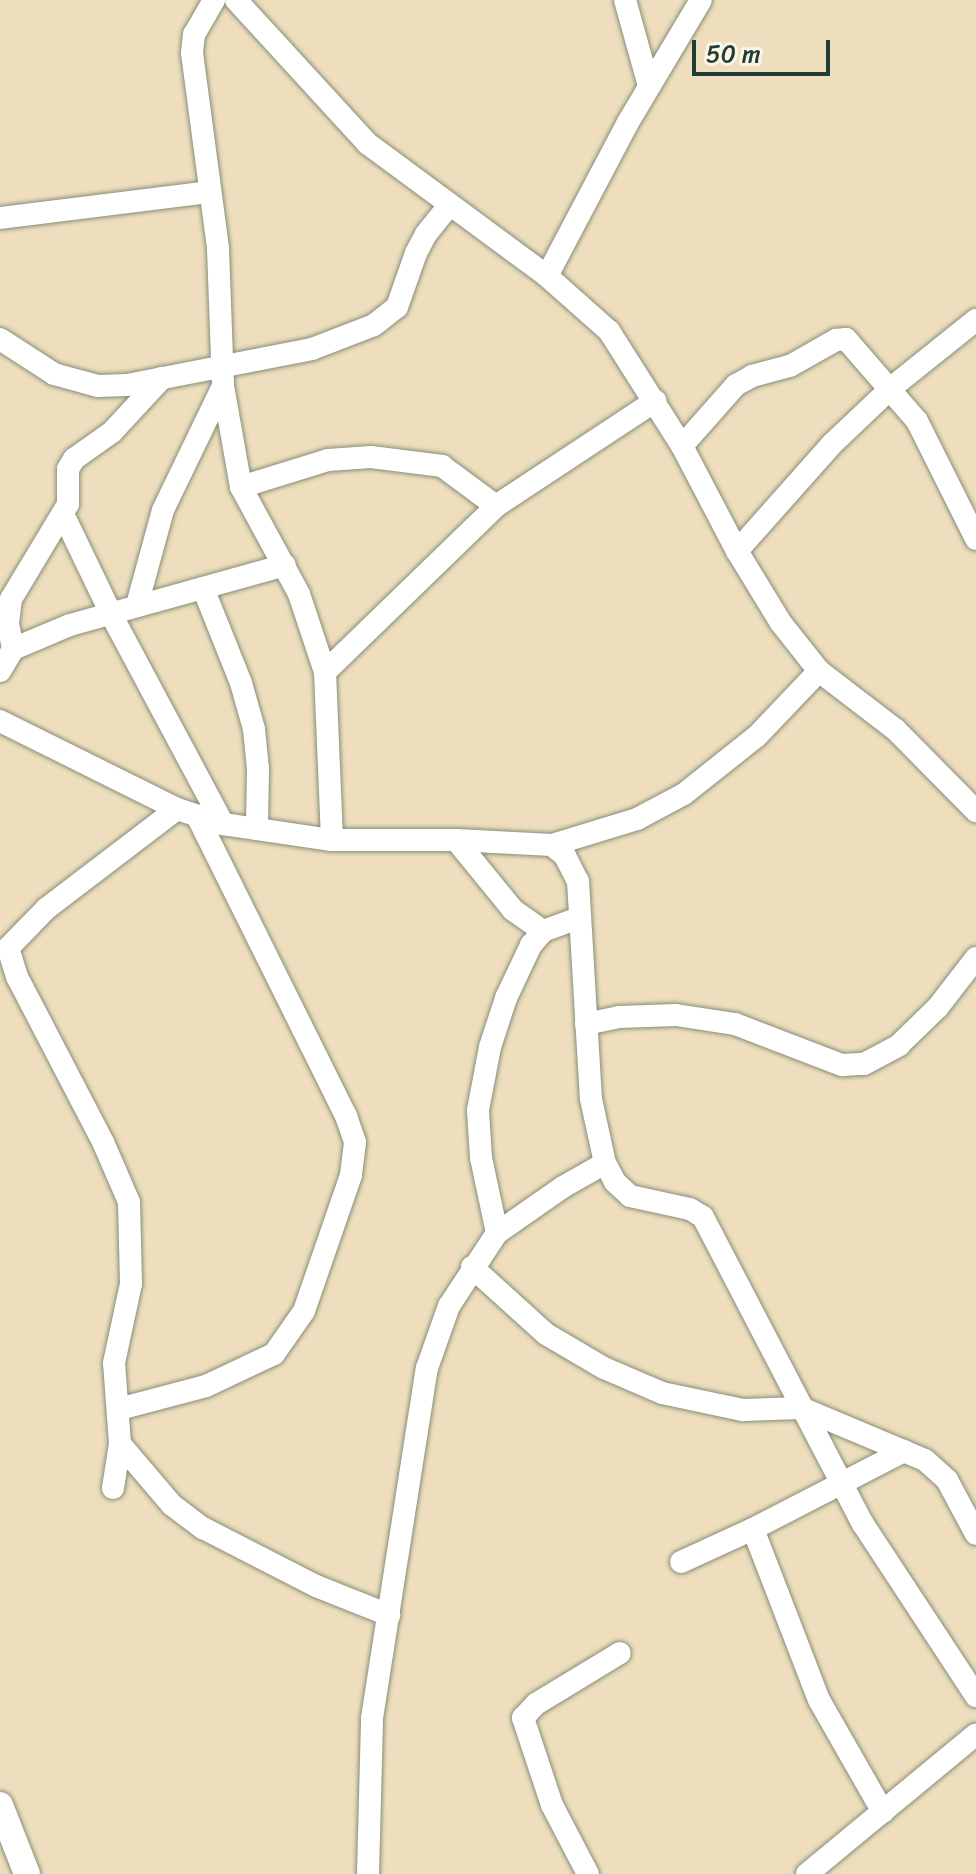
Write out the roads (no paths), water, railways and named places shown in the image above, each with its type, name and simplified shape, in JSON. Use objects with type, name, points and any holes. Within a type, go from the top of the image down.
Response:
[{"type":"street","points":[[214,0],[194,34],[192,53],[218,249],[222,375],[241,487],[252,512],[285,565],[325,672],[332,840]]},
{"type":"street","points":[[236,0],[368,144],[547,276],[609,331],[682,446],[737,551],[781,623],[819,671],[896,730],[976,811]]},
{"type":"street","points":[[625,0],[649,86]]},
{"type":"street","points":[[547,276],[649,86],[701,0]]},
{"type":"street","points":[[0,218],[209,192]]},
{"type":"street","points":[[0,339],[54,374],[112,386],[162,378],[222,375],[312,349],[380,320],[397,307],[416,253],[426,234],[449,206]]},
{"type":"street","points":[[737,551],[831,445],[891,388],[976,320]]},
{"type":"street","points":[[682,446],[736,385],[752,376],[800,362],[836,340],[846,339],[917,421],[976,539]]},
{"type":"street","points":[[137,605],[163,510],[222,375]]},
{"type":"street","points":[[13,649],[8,623],[11,599],[71,498],[68,469],[74,459],[112,432],[162,378]]},
{"type":"street","points":[[325,672],[496,506],[655,401]]},
{"type":"street","points":[[241,487],[328,460],[371,457],[442,466],[496,506]]},
{"type":"street","points":[[63,514],[111,613],[223,824]]},
{"type":"street","points":[[0,671],[13,649],[111,613],[285,565]]},
{"type":"street","points":[[203,588],[241,683],[254,729],[258,769],[257,829]]},
{"type":"street","points":[[0,721],[187,813],[223,824],[332,840],[456,840],[552,845],[637,819],[684,794],[757,736],[819,671]]},
{"type":"street","points":[[119,1409],[206,1386],[274,1354],[304,1311],[351,1175],[355,1142],[346,1116],[187,813]]},
{"type":"street","points":[[113,1488],[120,1444],[114,1363],[131,1284],[129,1202],[103,1142],[17,977],[8,948],[47,908],[187,813]]},
{"type":"street","points":[[456,840],[513,910],[543,931]]},
{"type":"street","points":[[552,845],[573,868],[578,881],[586,971],[591,1099],[605,1163],[615,1182],[630,1196],[690,1209],[703,1217],[863,1524],[976,1696]]},
{"type":"street","points":[[497,1233],[481,1158],[478,1110],[482,1079],[506,998],[531,945],[543,931],[579,918]]},
{"type":"street","points":[[586,1024],[619,1017],[676,1015],[735,1024],[842,1065],[864,1064],[899,1045],[938,1007],[976,958]]},
{"type":"street","points":[[368,1874],[372,1718],[427,1368],[449,1306],[497,1233],[563,1187],[605,1163]]},
{"type":"street","points":[[472,1267],[546,1334],[604,1368],[662,1393],[743,1410],[801,1408],[925,1460],[947,1480],[976,1534]]},
{"type":"street","points":[[120,1444],[172,1505],[203,1528],[316,1586],[389,1615]]},
{"type":"street","points":[[681,1562],[753,1529],[904,1451]]},
{"type":"street","points":[[753,1529],[819,1700],[883,1812]]},
{"type":"street","points":[[589,1871],[547,1793],[523,1718],[536,1704],[620,1653]]},
{"type":"street","points":[[807,1874],[976,1734]]},
{"type":"street","points":[[0,1805],[27,1874]]}]
